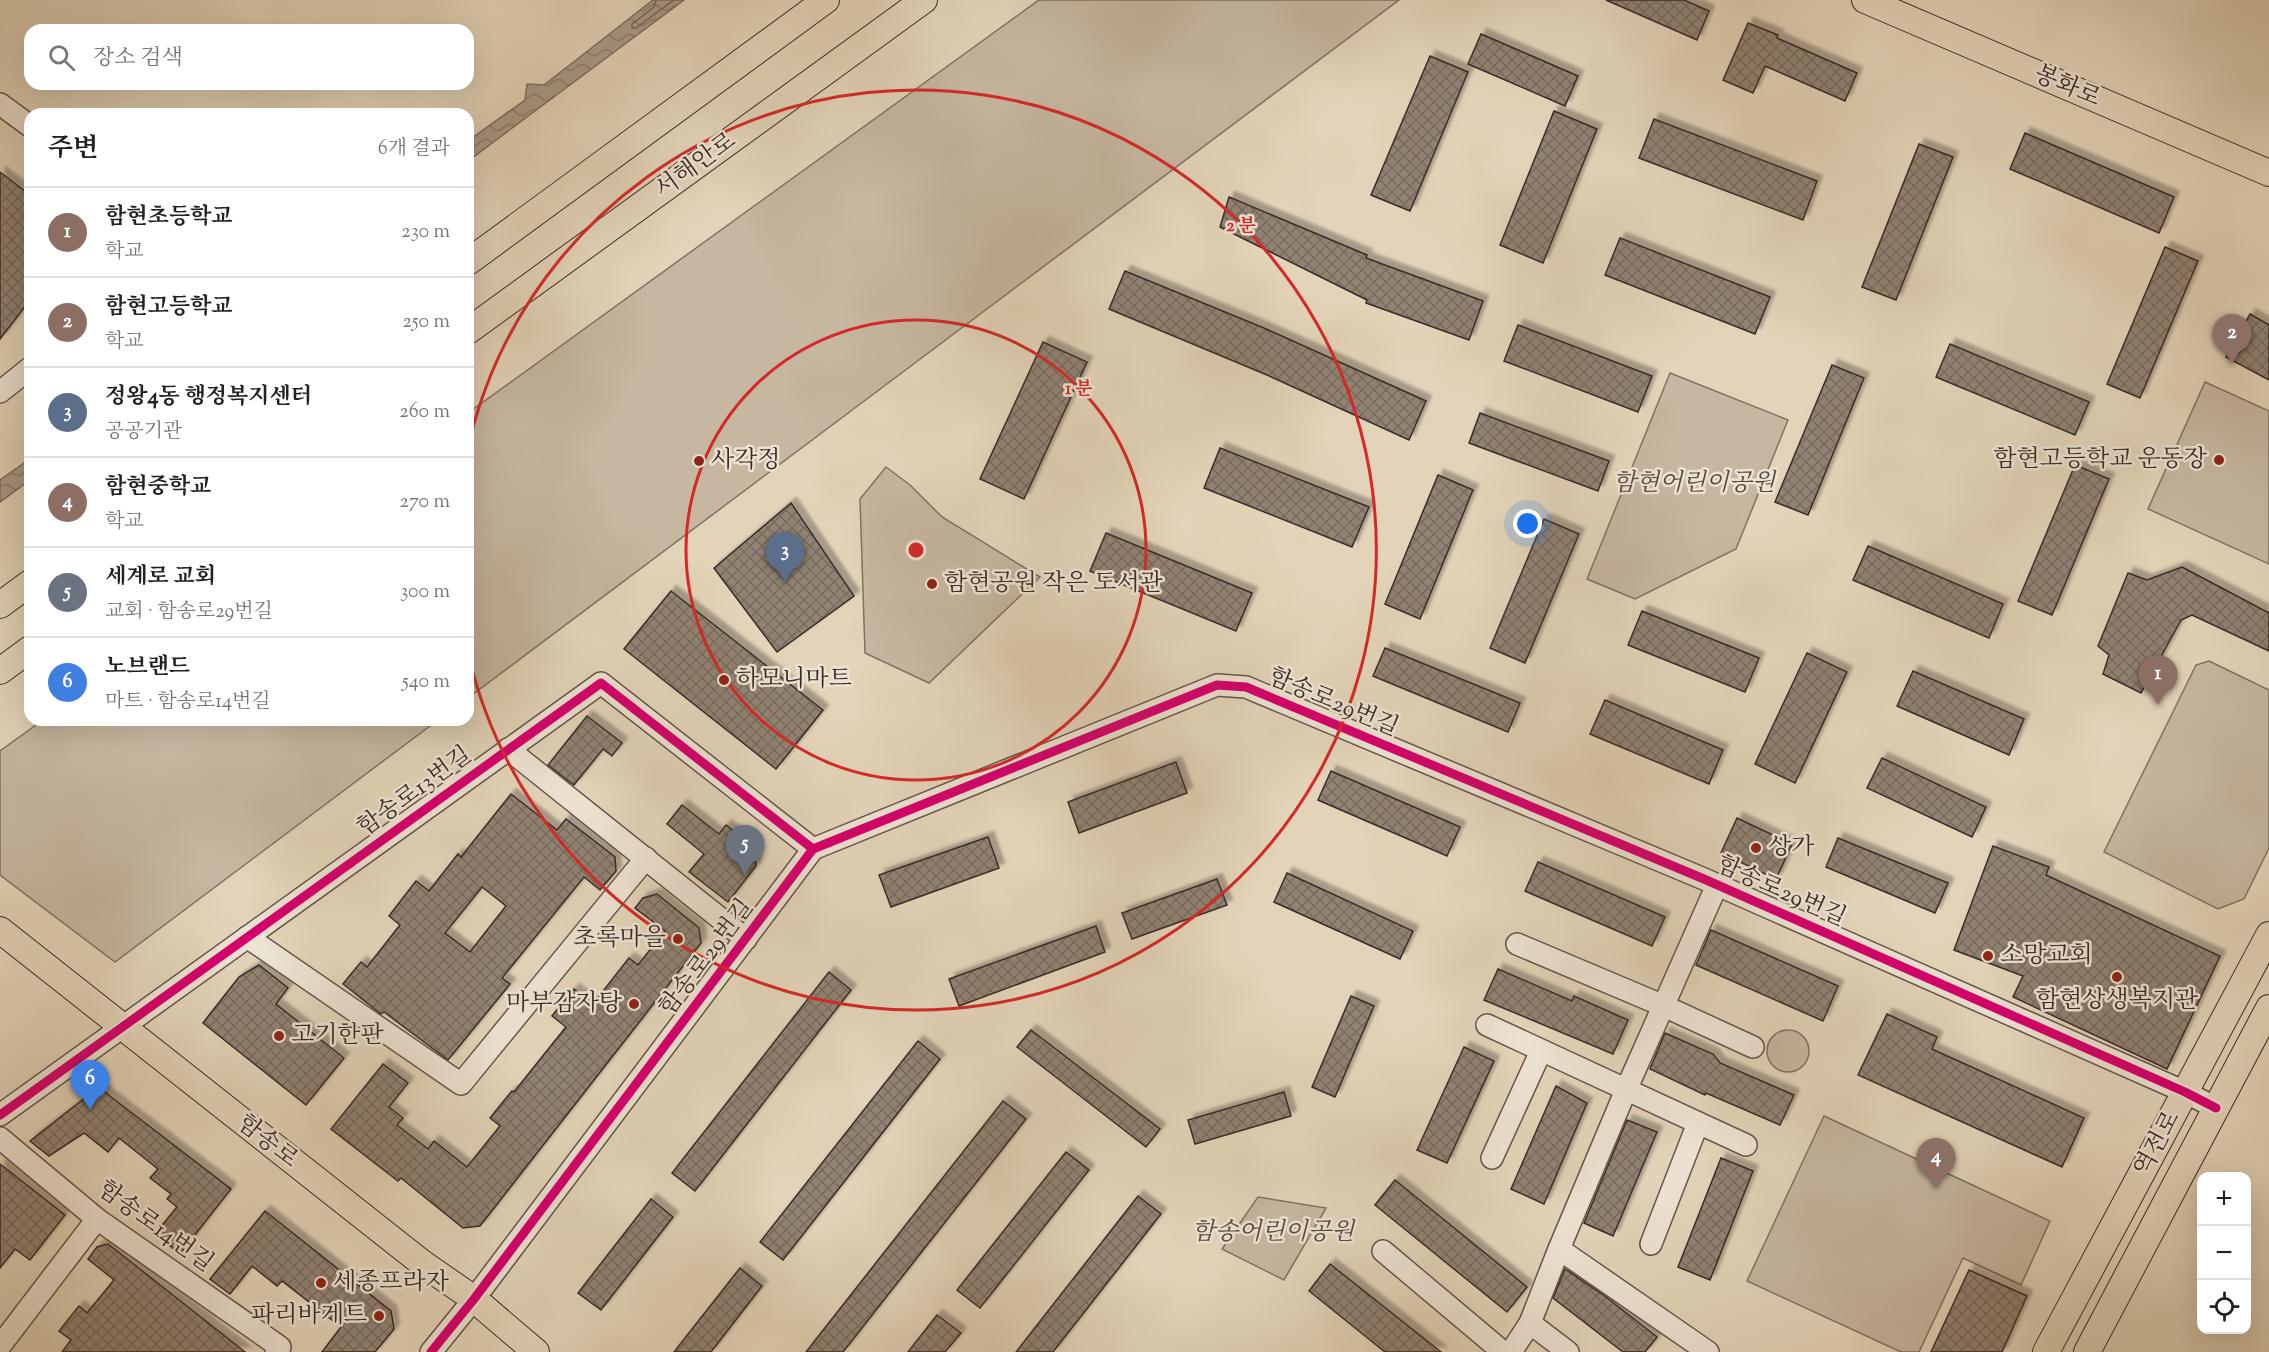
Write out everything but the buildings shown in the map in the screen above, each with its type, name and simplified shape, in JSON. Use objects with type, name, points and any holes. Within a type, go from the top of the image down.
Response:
[{"type":"main road","points":[[474,258],[826,0]]},
{"type":"main road","name":"서해안로","points":[[474,327],[924,0]]},
{"type":"main road","name":"봉화로","points":[[1865,0],[2269,173]]},
{"type":"main road","points":[[0,605],[24,587]]},
{"type":"main road","points":[[0,671],[24,653]]},
{"type":"main road","name":"함송로","points":[[0,930],[422,1263],[474,1299],[536,1352]]},
{"type":"main road","name":"역전로","points":[[2046,1352],[2269,935]]},
{"type":"main road","name":"역전로","points":[[2087,1352],[2269,1008]]},
{"type":"street","points":[[0,104],[24,122]]},
{"type":"street","points":[[0,392],[24,373]]},
{"type":"street","name":"함송로13번길","points":[[122,1027],[601,682],[813,849]]},
{"type":"street","name":"함송로29번길","points":[[431,1352],[474,1299],[813,849],[1217,685],[1246,687],[1717,885],[2185,1092],[2216,1108]]},
{"type":"street","points":[[508,749],[746,939]]},
{"type":"street","points":[[247,937],[461,1084],[646,858]]},
{"type":"street","points":[[1511,1352],[1530,1323],[1626,1090],[1717,885]]},
{"type":"street","points":[[1517,944],[1664,1006],[1753,1047]]},
{"type":"street","points":[[1487,1025],[1746,1145]]},
{"type":"street","points":[[0,1114],[122,1027]]},
{"type":"street","points":[[1492,1158],[1541,1051]]},
{"type":"street","points":[[1651,1244],[1698,1123]]},
{"type":"street","name":"함송로14번길","points":[[0,1138],[97,1220],[280,1347],[276,1352]]},
{"type":"street","points":[[0,1346],[97,1220]]},
{"type":"street","points":[[1559,1249],[1707,1352]]},
{"type":"street","points":[[1383,1251],[1503,1352]]},
{"type":"street","points":[[1530,1323],[1568,1352]]},
{"type":"green space","points":[[1039,0],[1399,0],[474,694],[474,409]]},
{"type":"green space","name":"함현어린이공원","points":[[1670,373],[1788,420],[1736,549],[1635,599],[1587,579]]},
{"type":"green space","name":"함현고등학교 운동장","points":[[2205,382],[2269,411],[2269,564],[2148,509]]},
{"type":"green space","points":[[886,467],[910,485],[942,517],[1040,577],[929,683],[865,653],[860,499]]},
{"type":"green space","points":[[2209,661],[2269,690],[2269,848],[2244,899],[2218,909],[2104,852],[2196,665]]},
{"type":"green space","points":[[35,726],[430,726],[115,962],[0,875],[0,751]]},
{"type":"green space","points":[[1788,1030],[1803,1036],[1809,1051],[1803,1066],[1788,1072],[1773,1066],[1767,1051],[1773,1036]]},
{"type":"green space","points":[[1824,1116],[2050,1221],[2021,1285],[1963,1258],[1919,1352],[1901,1352],[1747,1281]]},
{"type":"green space","name":"함송어린이공원","points":[[1258,1197],[1326,1208],[1284,1280],[1222,1249]]},
{"type":"water","points":[[653,0],[684,0],[474,157],[474,137],[525,100],[527,84],[544,85]]},
{"type":"water","points":[[24,463],[24,484],[0,502],[0,480]]},
{"type":"cycle path","points":[[0,1115],[601,683],[813,849]]},
{"type":"cycle path","points":[[431,1352],[474,1299],[813,849],[1217,685],[1246,687],[1704,879],[2185,1092],[2216,1108]]},
{"type":"place","name":"함현고등학교","points":[[2232,364]]},
{"type":"place","name":"함현고등학교 운동장","points":[[2219,460]]},
{"type":"place","name":"사각정","points":[[699,461]]},
{"type":"place","name":"정왕4동 행정복지센터","points":[[785,582]]},
{"type":"place","name":"함현공원 작은 도서관","points":[[932,584]]},
{"type":"place","name":"하모니마트","points":[[724,680]]},
{"type":"place","name":"함현초등학교","points":[[2158,705]]},
{"type":"place","name":"상가","points":[[1756,848]]},
{"type":"place","name":"세계로 교회","points":[[745,875]]},
{"type":"place","name":"초록마을","points":[[678,939]]},
{"type":"place","name":"소망교회","points":[[1988,956]]},
{"type":"place","name":"함현상생복지관","points":[[2117,977]]},
{"type":"place","name":"마부감자탕","points":[[634,1004]]},
{"type":"place","name":"고기한판","points":[[279,1036]]},
{"type":"place","name":"노브랜드","points":[[90,1110]]},
{"type":"place","name":"함현중학교","points":[[1936,1188]]},
{"type":"place","name":"세종프라자","points":[[321,1283]]},
{"type":"place","name":"파리바게트","points":[[379,1316]]}]
